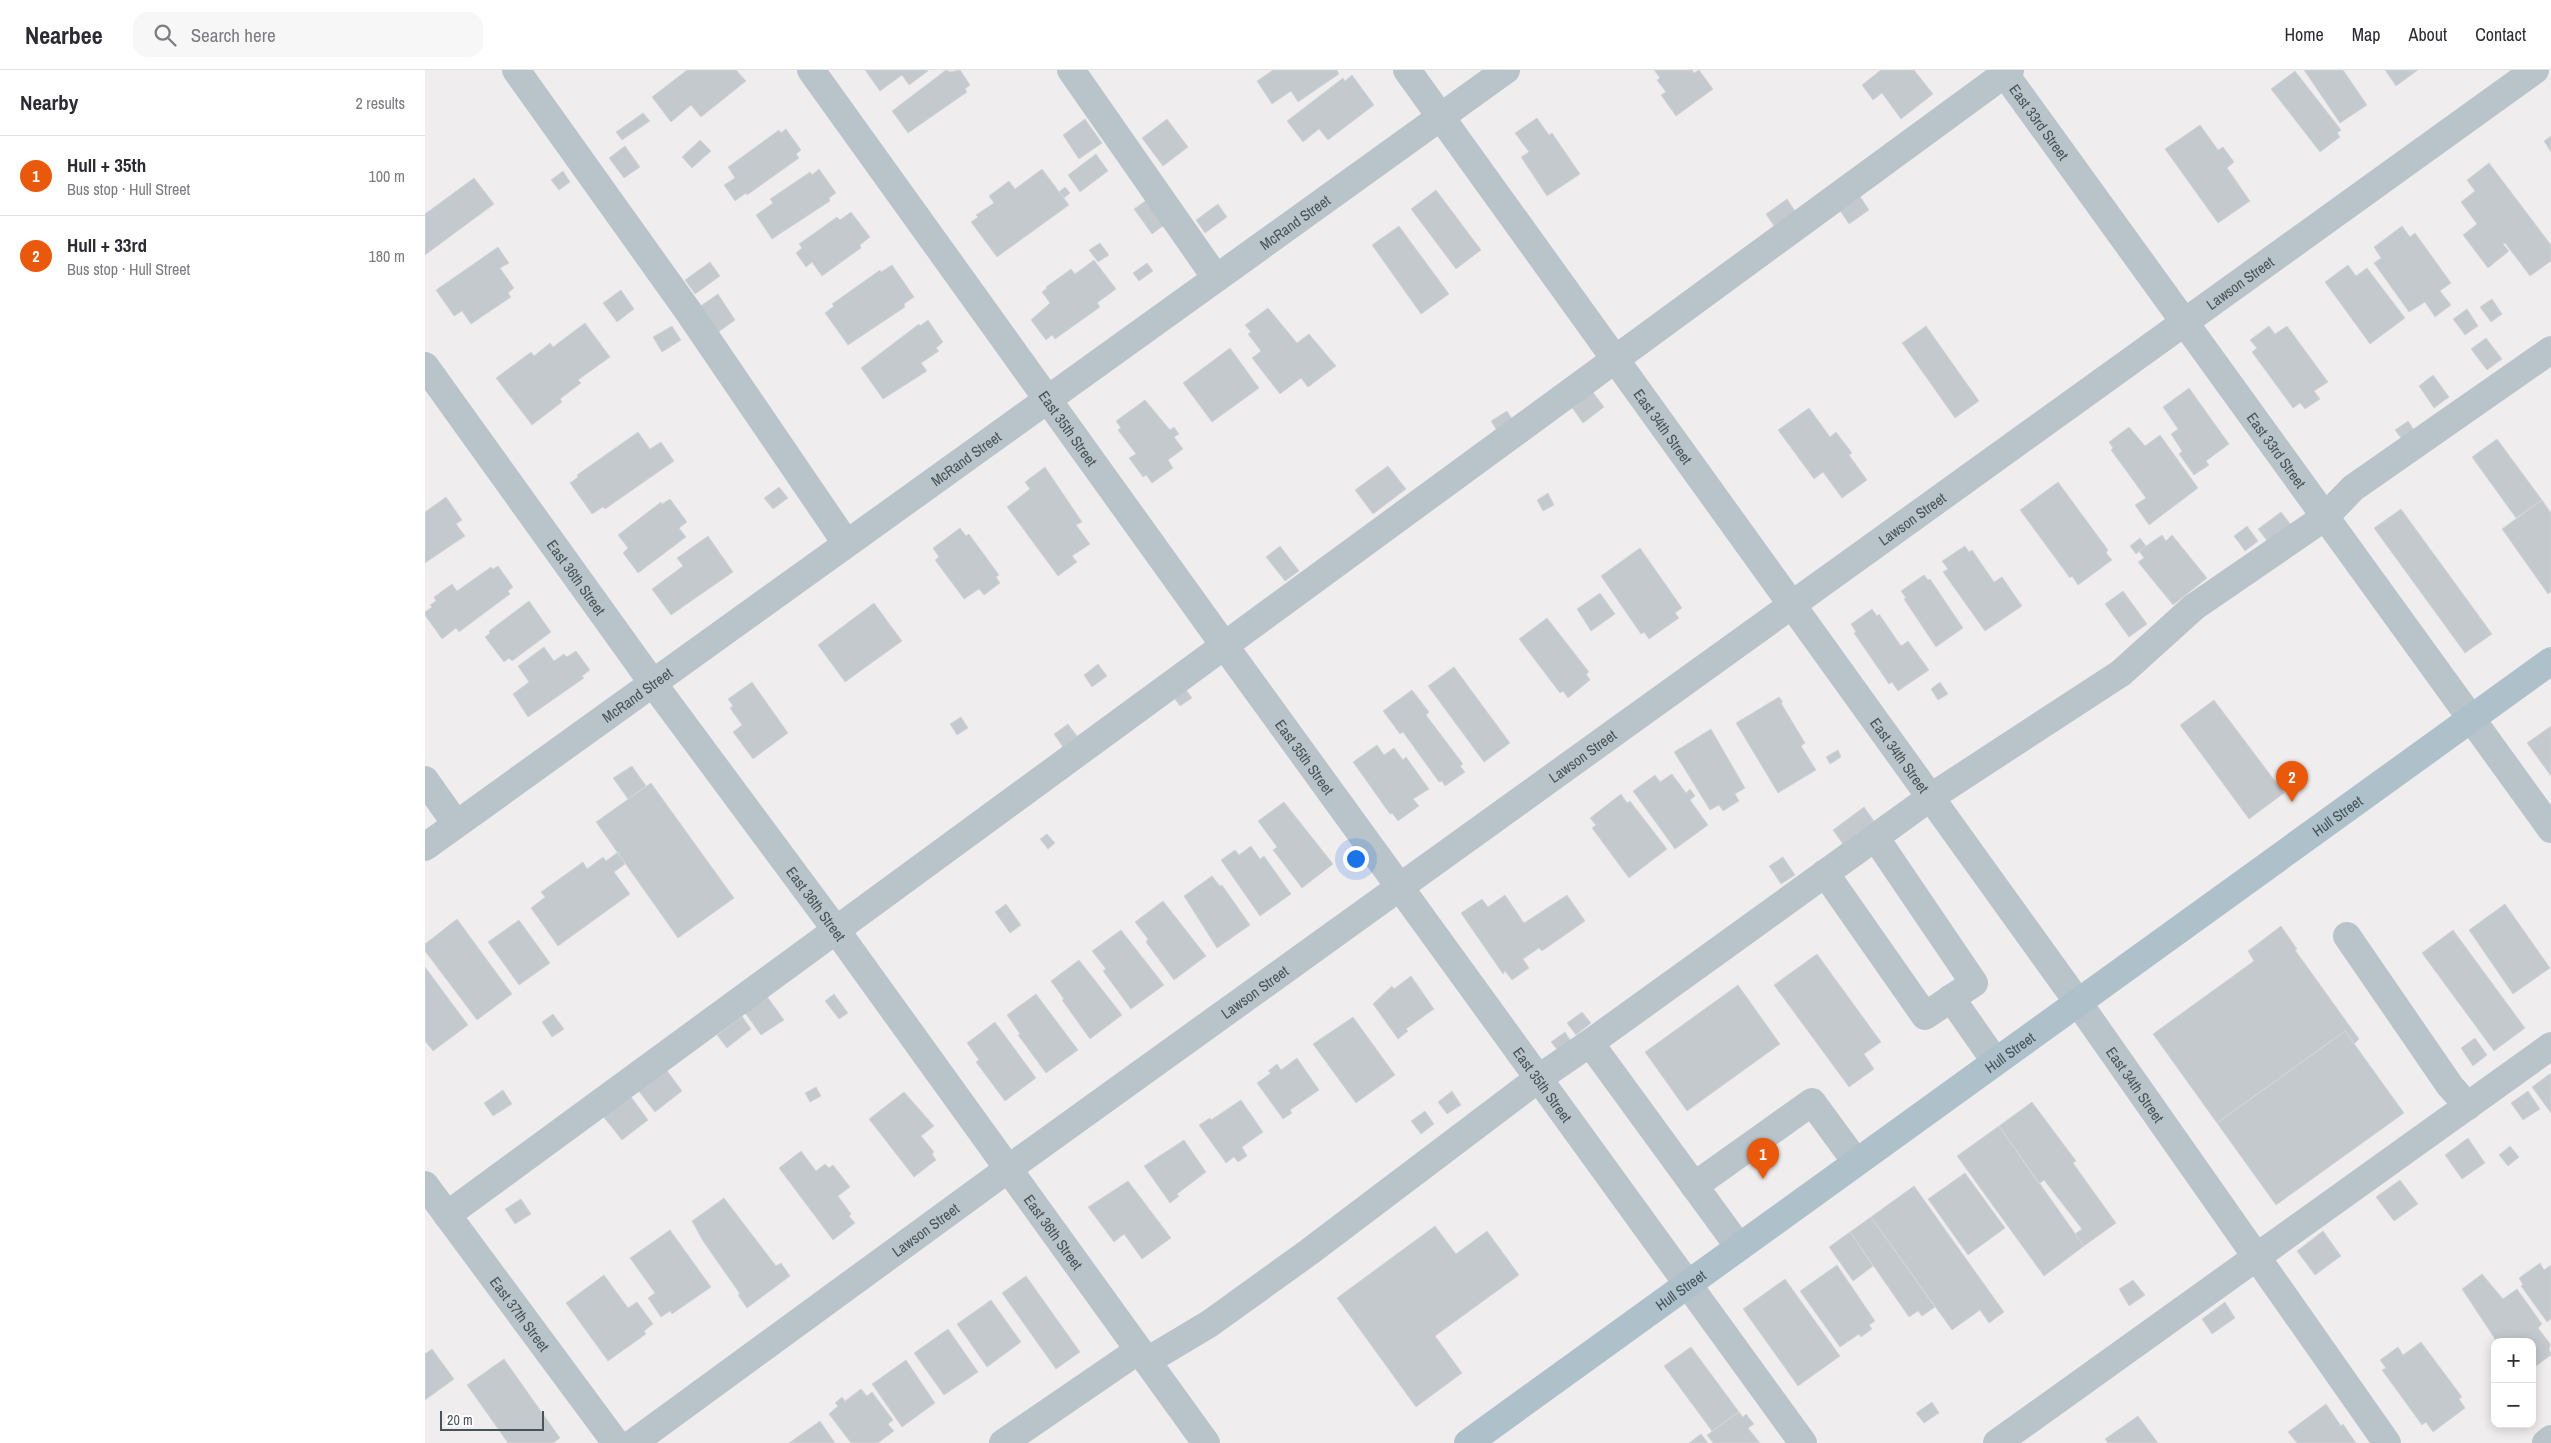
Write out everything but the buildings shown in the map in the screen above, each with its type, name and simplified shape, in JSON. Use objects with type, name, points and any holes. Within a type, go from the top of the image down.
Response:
[{"type":"main road","name":"Hull Street","points":[[1467,1443],[2077,1001],[2551,661]]},
{"type":"street","points":[[516,70],[688,311],[846,543]]},
{"type":"street","name":"East 35th Street","points":[[811,70],[1224,646],[1803,1443]]},
{"type":"street","points":[[1071,70],[1216,278]]},
{"type":"street","name":"East 34th Street","points":[[1407,70],[2077,1001],[2387,1443]]},
{"type":"street","name":"McRand Street","points":[[425,847],[1506,70]]},
{"type":"street","name":"Lawson Street","points":[[633,1443],[1009,1169],[1792,607],[2535,70]]},
{"type":"street","points":[[447,1215],[2005,71]]},
{"type":"street","name":"East 33rd Street","points":[[2005,71],[2551,829]]},
{"type":"street","points":[[1003,1443],[1143,1355],[1209,1324],[1539,1078],[1931,797],[2121,673],[2194,607],[2325,516],[2353,488],[2551,350]]},
{"type":"street","name":"East 36th Street","points":[[425,366],[652,682],[836,930],[1206,1443]]},
{"type":"street","points":[[425,780],[456,824]]},
{"type":"street","points":[[1825,873],[1925,1016],[1973,983],[1875,837]]},
{"type":"street","points":[[2347,936],[2450,1086],[2467,1106]]},
{"type":"street","points":[[1951,998],[1995,1062]]},
{"type":"street","points":[[1590,1042],[1739,1247]]},
{"type":"street","points":[[1997,1443],[2551,1046]]},
{"type":"street","points":[[1694,1186],[1812,1102],[1856,1162]]},
{"type":"street","name":"East 37th Street","points":[[427,1192],[447,1215],[616,1443]]},
{"type":"street","points":[[2546,1443],[2551,1439]]},
{"type":"place","name":"Hull + 33rd","points":[[2292,802]]},
{"type":"place","name":"Hull + 35th","points":[[1763,1179]]}]
